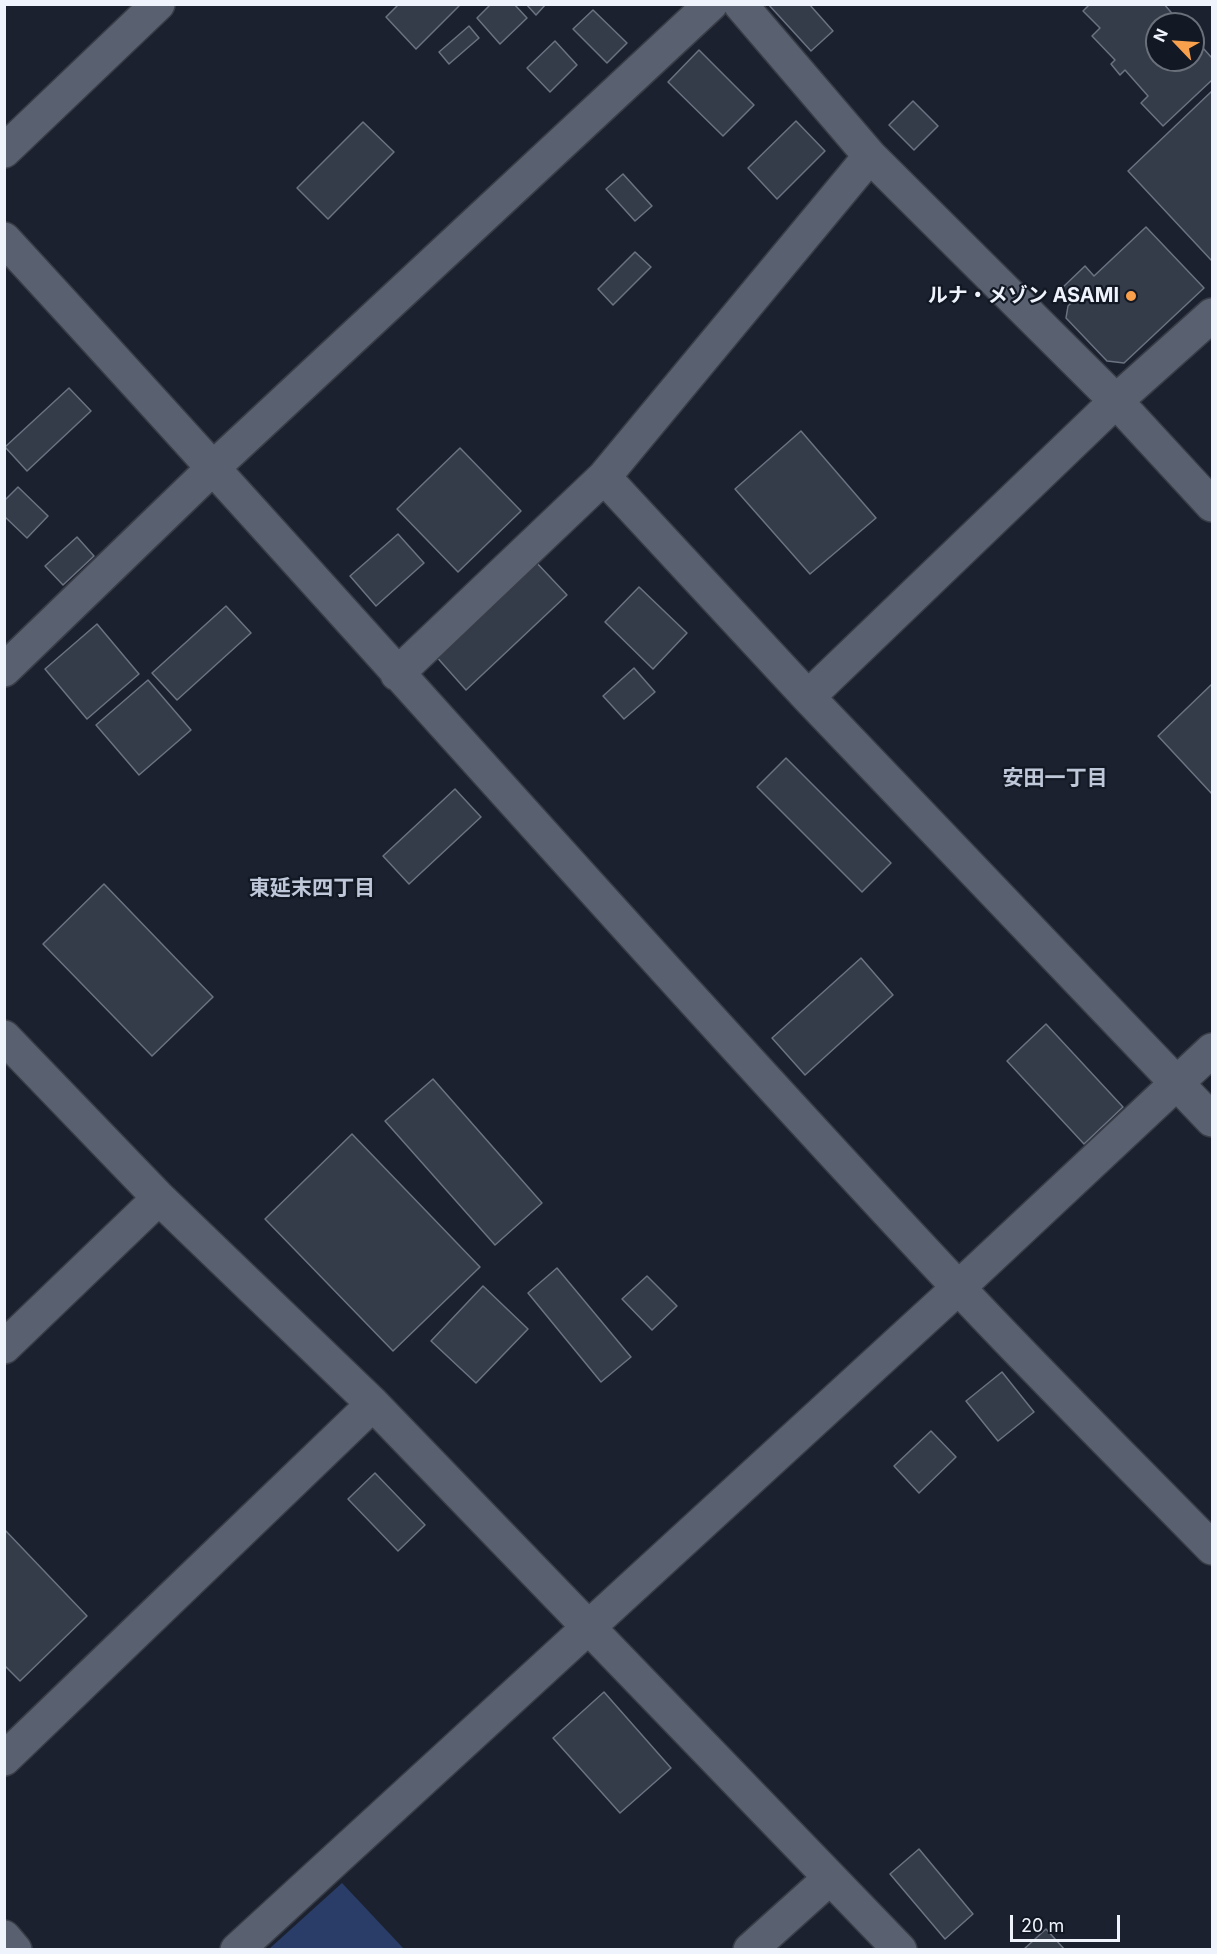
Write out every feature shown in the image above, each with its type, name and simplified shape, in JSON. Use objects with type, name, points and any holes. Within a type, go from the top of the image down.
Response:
[{"type":"street","points":[[4,151],[158,4]]},
{"type":"street","points":[[4,670],[214,467],[711,4]]},
{"type":"street","points":[[740,4],[870,156],[1116,400],[1212,505]]},
{"type":"street","points":[[397,674],[604,477],[870,156]]},
{"type":"street","points":[[4,239],[214,467],[397,674],[958,1288],[1212,1548]]},
{"type":"street","points":[[808,697],[1116,400],[1212,315]]},
{"type":"street","points":[[604,477],[808,697],[1178,1081],[1212,1120]]},
{"type":"street","points":[[4,1037],[159,1198],[373,1404],[900,1950]]},
{"type":"street","points":[[237,1950],[958,1288],[1212,1050]]},
{"type":"street","points":[[4,1347],[159,1198]]},
{"type":"street","points":[[4,1759],[373,1404]]},
{"type":"street","points":[[750,1950],[830,1878]]},
{"type":"street","points":[[4,1938],[15,1950]]},
{"type":"shaded area","points":[[342,1883],[404,1949],[269,1949]]},
{"type":"building","points":[[399,4],[461,4],[416,49],[386,17]]},
{"type":"building","points":[[491,4],[514,4],[527,18],[500,44],[477,18]]},
{"type":"building","points":[[526,4],[546,4],[536,15]]},
{"type":"building","points":[[768,4],[809,4],[833,31],[811,51]]},
{"type":"building","points":[[1090,4],[1164,4],[1171,12],[1145,12],[1145,72],[1205,72],[1205,50],[1212,58],[1212,80],[1163,126],[1141,103],[1148,96],[1125,70],[1120,75],[1111,64],[1115,60],[1092,36],[1100,28],[1083,11]]},
{"type":"building","points":[[593,10],[627,43],[607,63],[573,29]]},
{"type":"building","points":[[469,26],[479,38],[449,64],[439,52]]},
{"type":"building","points":[[555,41],[577,65],[550,92],[527,68]]},
{"type":"building","points":[[699,50],[754,105],[723,136],[668,82]]},
{"type":"building","points":[[1212,91],[1212,261],[1128,171]]},
{"type":"building","points":[[913,101],[938,126],[914,150],[889,125]]},
{"type":"building","points":[[796,121],[825,151],[777,199],[748,168]]},
{"type":"building","points":[[363,122],[394,152],[328,219],[297,188]]},
{"type":"building","points":[[623,174],[652,206],[635,221],[606,189]]},
{"type":"building","name":"ルナ・メゾン ASAMI","points":[[1146,227],[1204,288],[1124,363],[1107,361],[1066,318],[1068,306],[1072,302],[1061,289],[1085,266],[1094,276]]},
{"type":"building","points":[[635,252],[651,267],[613,305],[598,289]]},
{"type":"building","points":[[69,388],[91,411],[27,471],[5,447]]},
{"type":"building","points":[[801,431],[876,518],[810,574],[735,489]]},
{"type":"building","points":[[460,448],[521,511],[458,572],[397,509]]},
{"type":"building","points":[[18,487],[48,516],[27,538],[4,516],[4,501]]},
{"type":"building","points":[[398,534],[424,563],[376,606],[350,576]]},
{"type":"building","points":[[77,537],[94,556],[63,585],[45,566]]},
{"type":"building","points":[[534,560],[567,595],[466,690],[434,654]]},
{"type":"building","points":[[639,587],[687,633],[653,669],[605,622]]},
{"type":"building","points":[[226,606],[251,633],[177,700],[152,673]]},
{"type":"building","points":[[97,624],[139,674],[87,719],[45,669]]},
{"type":"building","points":[[634,668],[655,692],[624,719],[603,696]]},
{"type":"building","points":[[148,680],[191,730],[139,775],[96,725]]},
{"type":"building","points":[[1212,684],[1212,794],[1158,736]]},
{"type":"building","points":[[786,758],[891,863],[862,892],[757,787]]},
{"type":"building","points":[[455,789],[481,817],[409,884],[383,856]]},
{"type":"building","points":[[104,884],[213,997],[152,1056],[43,944]]},
{"type":"building","points":[[861,958],[893,995],[805,1075],[772,1038]]},
{"type":"building","points":[[1046,1024],[1123,1107],[1084,1144],[1007,1061]]},
{"type":"building","points":[[433,1079],[542,1203],[495,1245],[385,1121]]},
{"type":"building","points":[[352,1134],[480,1267],[393,1351],[265,1219]]},
{"type":"building","points":[[557,1268],[631,1357],[601,1382],[528,1293]]},
{"type":"building","points":[[647,1276],[677,1306],[652,1330],[622,1299]]},
{"type":"building","points":[[483,1286],[528,1329],[476,1383],[431,1341]]},
{"type":"building","points":[[1002,1372],[1034,1412],[998,1441],[966,1401]]},
{"type":"building","points":[[931,1431],[956,1457],[919,1493],[894,1466]]},
{"type":"building","points":[[375,1473],[425,1525],[398,1551],[348,1499]]},
{"type":"building","points":[[4,1529],[87,1616],[20,1681],[4,1665]]},
{"type":"building","points":[[604,1692],[671,1768],[620,1813],[553,1738]]},
{"type":"building","points":[[919,1849],[973,1914],[945,1939],[890,1874]]},
{"type":"building","points":[[1046,1929],[1065,1950],[1023,1950]]},
{"type":"place","name":"ルナ・メゾン ASAMI","points":[[1131,296]]},
{"type":"district","name":"安田一丁目","points":[[1055,779]]},
{"type":"district","name":"東延末四丁目","points":[[312,889]]}]
